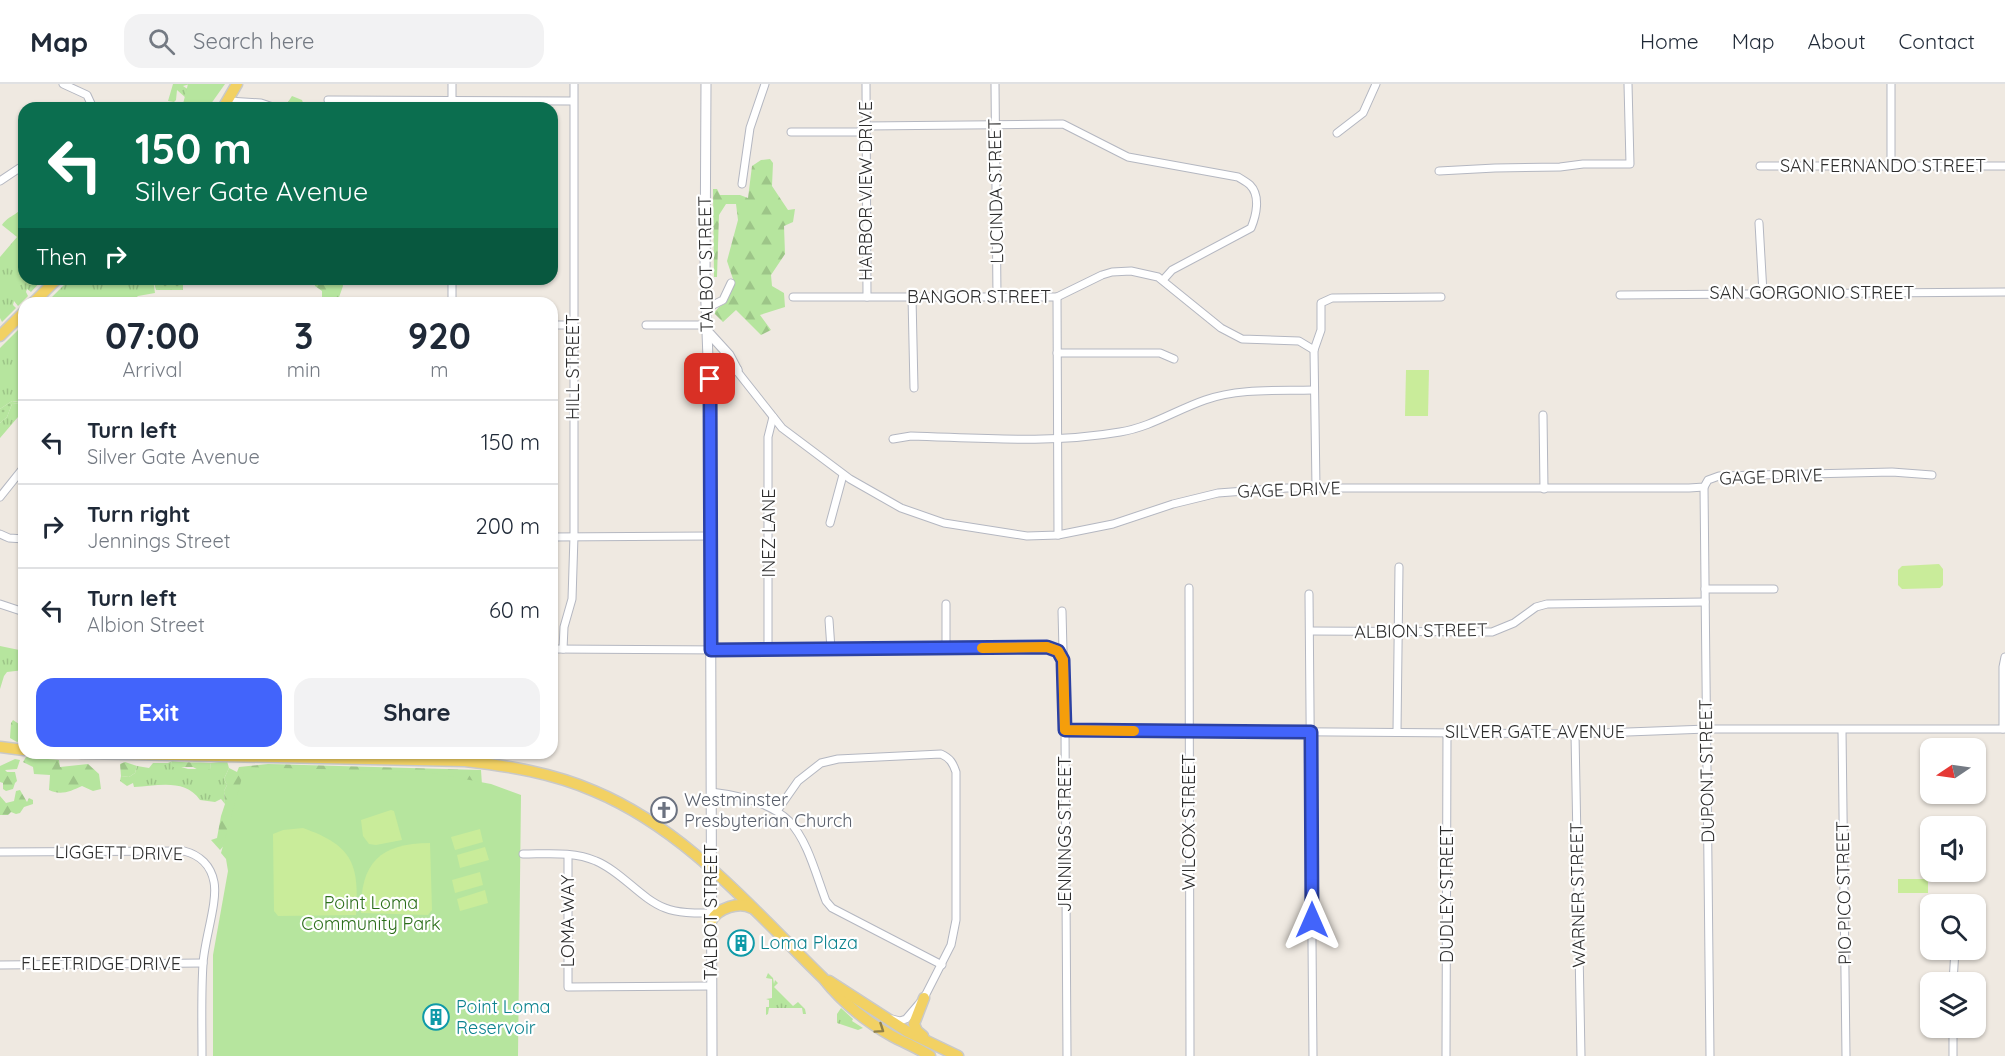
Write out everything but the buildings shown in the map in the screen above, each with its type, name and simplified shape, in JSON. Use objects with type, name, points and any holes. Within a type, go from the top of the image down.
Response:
[{"type":"main road","points":[[227,102],[237,84]]},
{"type":"main road","name":"TALBOT STREET","points":[[706,84],[704,152],[710,379],[711,867],[714,916],[712,1056]]},
{"type":"main road","points":[[39,297],[51,285]]},
{"type":"main road","points":[[0,336],[18,318]]},
{"type":"main road","points":[[708,329],[729,355],[737,370]]},
{"type":"main road","points":[[710,379],[723,369],[737,370]]},
{"type":"main road","points":[[0,747],[18,749]]},
{"type":"main road","points":[[398,759],[465,762],[502,766],[547,775],[594,790],[636,811],[711,867],[856,1013],[904,1043],[930,1056]]},
{"type":"main road","points":[[714,916],[741,905],[752,909]]},
{"type":"main road","points":[[823,978],[908,1032],[958,1056]]},
{"type":"main road","points":[[924,998],[914,1024],[918,1033],[932,1044]]},
{"type":"main road","points":[[705,1056],[712,1033]]},
{"type":"main road","points":[[904,1043],[915,1056]]},
{"type":"street","points":[[63,84],[80,87],[91,102]]},
{"type":"street","points":[[452,84],[452,102]]},
{"type":"street","name":"HILL STREET","points":[[563,649],[564,627],[572,599],[574,536],[574,84]]},
{"type":"street","points":[[742,184],[750,128],[765,84]]},
{"type":"street","name":"HARBOR VIEW DRIVE","points":[[866,84],[867,297]]},
{"type":"street","name":"LUCINDA STREET","points":[[995,84],[997,297]]},
{"type":"street","points":[[1337,133],[1363,114],[1376,84]]},
{"type":"street","points":[[1439,171],[1630,164],[1628,84]]},
{"type":"street","points":[[1891,84],[1891,166]]},
{"type":"street","points":[[328,100],[390,102]]},
{"type":"street","points":[[533,102],[573,101]]},
{"type":"street","points":[[790,132],[858,132],[866,126],[1063,124],[1128,157],[1238,177],[1251,185],[1255,194],[1256,216],[1251,228],[1172,270],[1163,280]]},
{"type":"street","name":"SAN FERNANDO STREET","points":[[1760,166],[2005,166]]},
{"type":"street","points":[[0,181],[18,169]]},
{"type":"street","points":[[1760,223],[1763,293]]},
{"type":"street","name":"BANGOR STREET","points":[[793,297],[1057,297],[1112,272],[1131,271],[1163,280],[1221,328],[1242,339],[1299,341],[1314,350]]},
{"type":"street","points":[[707,308],[723,300],[730,283]]},
{"type":"street","name":"SAN GORGONIO STREET","points":[[1620,295],[2005,292]]},
{"type":"street","points":[[912,297],[914,388]]},
{"type":"street","points":[[1057,297],[1058,535]]},
{"type":"street","points":[[1316,488],[1314,350],[1321,330],[1321,303],[1332,298],[1441,297]]},
{"type":"street","points":[[558,325],[573,325]]},
{"type":"street","points":[[646,325],[708,329]]},
{"type":"street","points":[[1057,353],[1160,353],[1174,359]]},
{"type":"street","points":[[709,360],[729,361],[737,370]]},
{"type":"street","name":"GAGE DRIVE","points":[[737,370],[772,417],[803,446],[843,475],[901,508],[944,523],[1027,536],[1058,535],[1113,524],[1173,504],[1218,493],[1316,488],[1689,488],[1704,487],[1708,480],[1719,476],[1892,472],[1932,475]]},
{"type":"street","points":[[893,439],[911,436],[1058,440],[1122,432],[1155,423],[1205,400],[1229,394],[1313,390]]},
{"type":"street","points":[[1543,415],[1544,489]]},
{"type":"street","name":"INEZ LANE","points":[[768,649],[768,437],[772,417]]},
{"type":"street","points":[[0,497],[18,474]]},
{"type":"street","points":[[830,523],[843,475]]},
{"type":"street","name":"DUPONT STREET","points":[[1704,487],[1710,1056]]},
{"type":"street","points":[[0,534],[18,539]]},
{"type":"street","points":[[558,537],[710,536]]},
{"type":"street","points":[[1397,731],[1399,567]]},
{"type":"street","name":"WILCOX STREET","points":[[1189,588],[1190,1056]]},
{"type":"street","points":[[1705,589],[1774,589]]},
{"type":"street","points":[[1310,594],[1313,1056]]},
{"type":"street","name":"ALBION STREET","points":[[1310,632],[1492,632],[1514,623],[1536,607],[1547,604],[1705,602]]},
{"type":"street","points":[[0,604],[18,610]]},
{"type":"street","points":[[946,604],[946,648]]},
{"type":"street","name":"JENNINGS STREET","points":[[1062,612],[1067,1056]]},
{"type":"street","points":[[829,620],[831,649]]},
{"type":"street","points":[[558,649],[1047,647],[1058,651],[1063,660]]},
{"type":"street","points":[[2004,729],[2003,667],[2005,657]]},
{"type":"street","name":"SILVER GATE AVENUE","points":[[1065,730],[1575,734],[1707,729],[2004,729]]},
{"type":"street","name":"PIO PICO STREET","points":[[1842,730],[1846,1056]]},
{"type":"street","name":"DUDLEY STREET","points":[[1446,1056],[1447,732]]},
{"type":"street","name":"WARNER STREET","points":[[1575,734],[1581,1056]]},
{"type":"street","points":[[777,811],[798,782],[810,770],[821,763],[838,759],[941,754],[949,757],[957,772],[956,920],[951,945],[924,998],[906,1019],[900,1021],[882,1016]]},
{"type":"street","points":[[711,792],[753,801],[777,811],[789,822],[803,842],[826,901],[832,908],[942,965]]},
{"type":"street","name":"LIGGETT DRIVE","points":[[0,852],[184,851],[196,855],[212,873],[215,890],[203,963]]},
{"type":"street","points":[[523,854],[588,858],[605,865],[663,908],[714,916]]},
{"type":"street","name":"LOMA WAY","points":[[568,855],[568,987],[712,986]]},
{"type":"street","points":[[202,1056],[203,963]]},
{"type":"street","name":"FLEETRIDGE DRIVE","points":[[0,965],[203,963]]},
{"type":"street","points":[[1953,1038],[1953,1056]]},
{"type":"green space","points":[[173,84],[190,84],[183,86],[189,90],[186,98],[177,90],[176,100],[168,101]]},
{"type":"green space","points":[[188,84],[225,84],[212,102],[184,102]]},
{"type":"green space","points":[[292,96],[303,102],[288,102]]},
{"type":"green space","points":[[770,159],[773,163],[772,186],[788,210],[795,209],[793,222],[784,226],[785,254],[771,275],[772,286],[784,293],[785,307],[760,315],[771,330],[761,335],[736,310],[723,322],[714,313],[726,303],[734,282],[727,261],[738,220],[736,204],[726,204],[719,215],[717,277],[714,277],[713,189],[717,189],[720,195],[740,195],[748,198],[752,166],[761,160]]},
{"type":"green space","points":[[18,212],[18,285],[37,285],[31,292],[27,289],[27,297],[18,297],[18,306],[14,301],[13,305],[16,308],[2,322],[0,318],[0,257],[17,237],[2,225]]},
{"type":"green space","points":[[64,285],[154,285],[155,293],[137,297],[52,297]]},
{"type":"green space","points":[[155,285],[183,285],[183,290],[156,290]]},
{"type":"green space","points":[[315,286],[343,286],[339,297],[322,297],[322,291]]},
{"type":"green space","points":[[18,330],[18,402],[12,401],[0,409],[0,348]]},
{"type":"green space","points":[[1406,370],[1429,370],[1428,416],[1405,416]]},
{"type":"green space","points":[[12,401],[18,402],[12,404],[7,417],[0,423],[0,409]]},
{"type":"green space","points":[[18,403],[18,417],[0,438],[0,423],[7,417],[12,404]]},
{"type":"green space","points":[[1939,564],[1943,569],[1943,585],[1940,588],[1902,589],[1898,585],[1898,570],[1902,566]]},
{"type":"green space","points":[[0,646],[18,650],[18,671],[7,672],[0,689]]},
{"type":"green space","points":[[13,720],[18,723],[18,742],[10,738]]},
{"type":"green space","points":[[15,759],[20,760],[17,769],[5,770],[15,772],[17,781],[13,789],[6,791],[3,789],[3,783],[0,782],[0,766]]},
{"type":"green space","points":[[25,759],[59,760],[60,767],[88,764],[99,774],[101,789],[93,791],[82,786],[62,793],[53,792],[49,790],[50,775],[34,774],[33,767],[23,762]]},
{"type":"green space","points":[[172,761],[171,764],[188,769],[210,769],[211,763],[227,761],[229,768],[224,779],[227,785],[224,791],[225,804],[221,799],[215,802],[200,800],[194,793],[179,786],[134,787],[133,783],[127,786],[120,781],[121,776],[129,777],[135,773],[137,766],[149,768],[153,763]]},
{"type":"green space","points":[[172,761],[211,763],[210,769],[202,772],[193,767],[173,767]]},
{"type":"green space","points":[[125,762],[137,766],[135,773],[129,777],[121,776],[120,764]]},
{"type":"green space","points":[[268,764],[481,770],[482,785],[227,842],[220,850],[211,840],[217,838],[225,804],[224,791],[227,785],[224,779],[229,768],[237,772],[239,767]]},
{"type":"green space","name":"Point Loma Community Park","points":[[245,767],[427,772],[491,784],[521,795],[518,1056],[213,1056],[213,955],[228,871],[226,859],[221,853]]},
{"type":"green space","points":[[20,790],[27,802],[29,798],[33,800],[33,804],[24,807],[20,813],[11,812],[8,815],[0,815],[0,796],[6,803],[14,801],[16,791]]},
{"type":"green space","points":[[394,811],[402,840],[376,845],[369,844],[363,836],[361,820]]},
{"type":"green space","points":[[303,828],[333,842],[350,860],[356,883],[356,915],[278,916],[274,911],[273,834],[283,830]]},
{"type":"green space","points":[[480,829],[483,842],[455,850],[451,837]]},
{"type":"green space","points":[[430,843],[432,910],[428,915],[361,913],[364,881],[376,859],[398,847]]},
{"type":"green space","points":[[485,847],[489,860],[460,868],[457,855]]},
{"type":"green space","points":[[480,872],[483,885],[455,893],[452,880]]},
{"type":"green space","points":[[1898,879],[1920,879],[1920,882],[1928,882],[1928,893],[1898,893]]},
{"type":"green space","points":[[485,890],[488,903],[460,911],[457,899]]},
{"type":"green space","points":[[768,973],[773,978],[774,984],[775,980],[778,983],[774,987],[793,1006],[798,1002],[805,1009],[806,1014],[803,1014],[802,1008],[769,1008],[766,1015],[769,1000],[766,999],[772,998],[772,979],[766,978]]},
{"type":"green space","points":[[841,1008],[853,1019],[852,1021],[863,1028],[858,1030],[837,1023],[837,1014]]},
{"type":"slow traffic","points":[[982,648],[1047,647],[1058,651],[1063,660],[1065,730],[1134,731]]},
{"type":"place","name":"Westminster Presbyterian Church","points":[[664,810]]},
{"type":"place","name":"Loma Plaza","points":[[741,943]]},
{"type":"place","name":"Point Loma Reservoir","points":[[436,1017]]},
{"type":"route","points":[[710,379],[711,650],[1047,647],[1058,651],[1063,660],[1065,730],[1311,732],[1312,920]]}]
